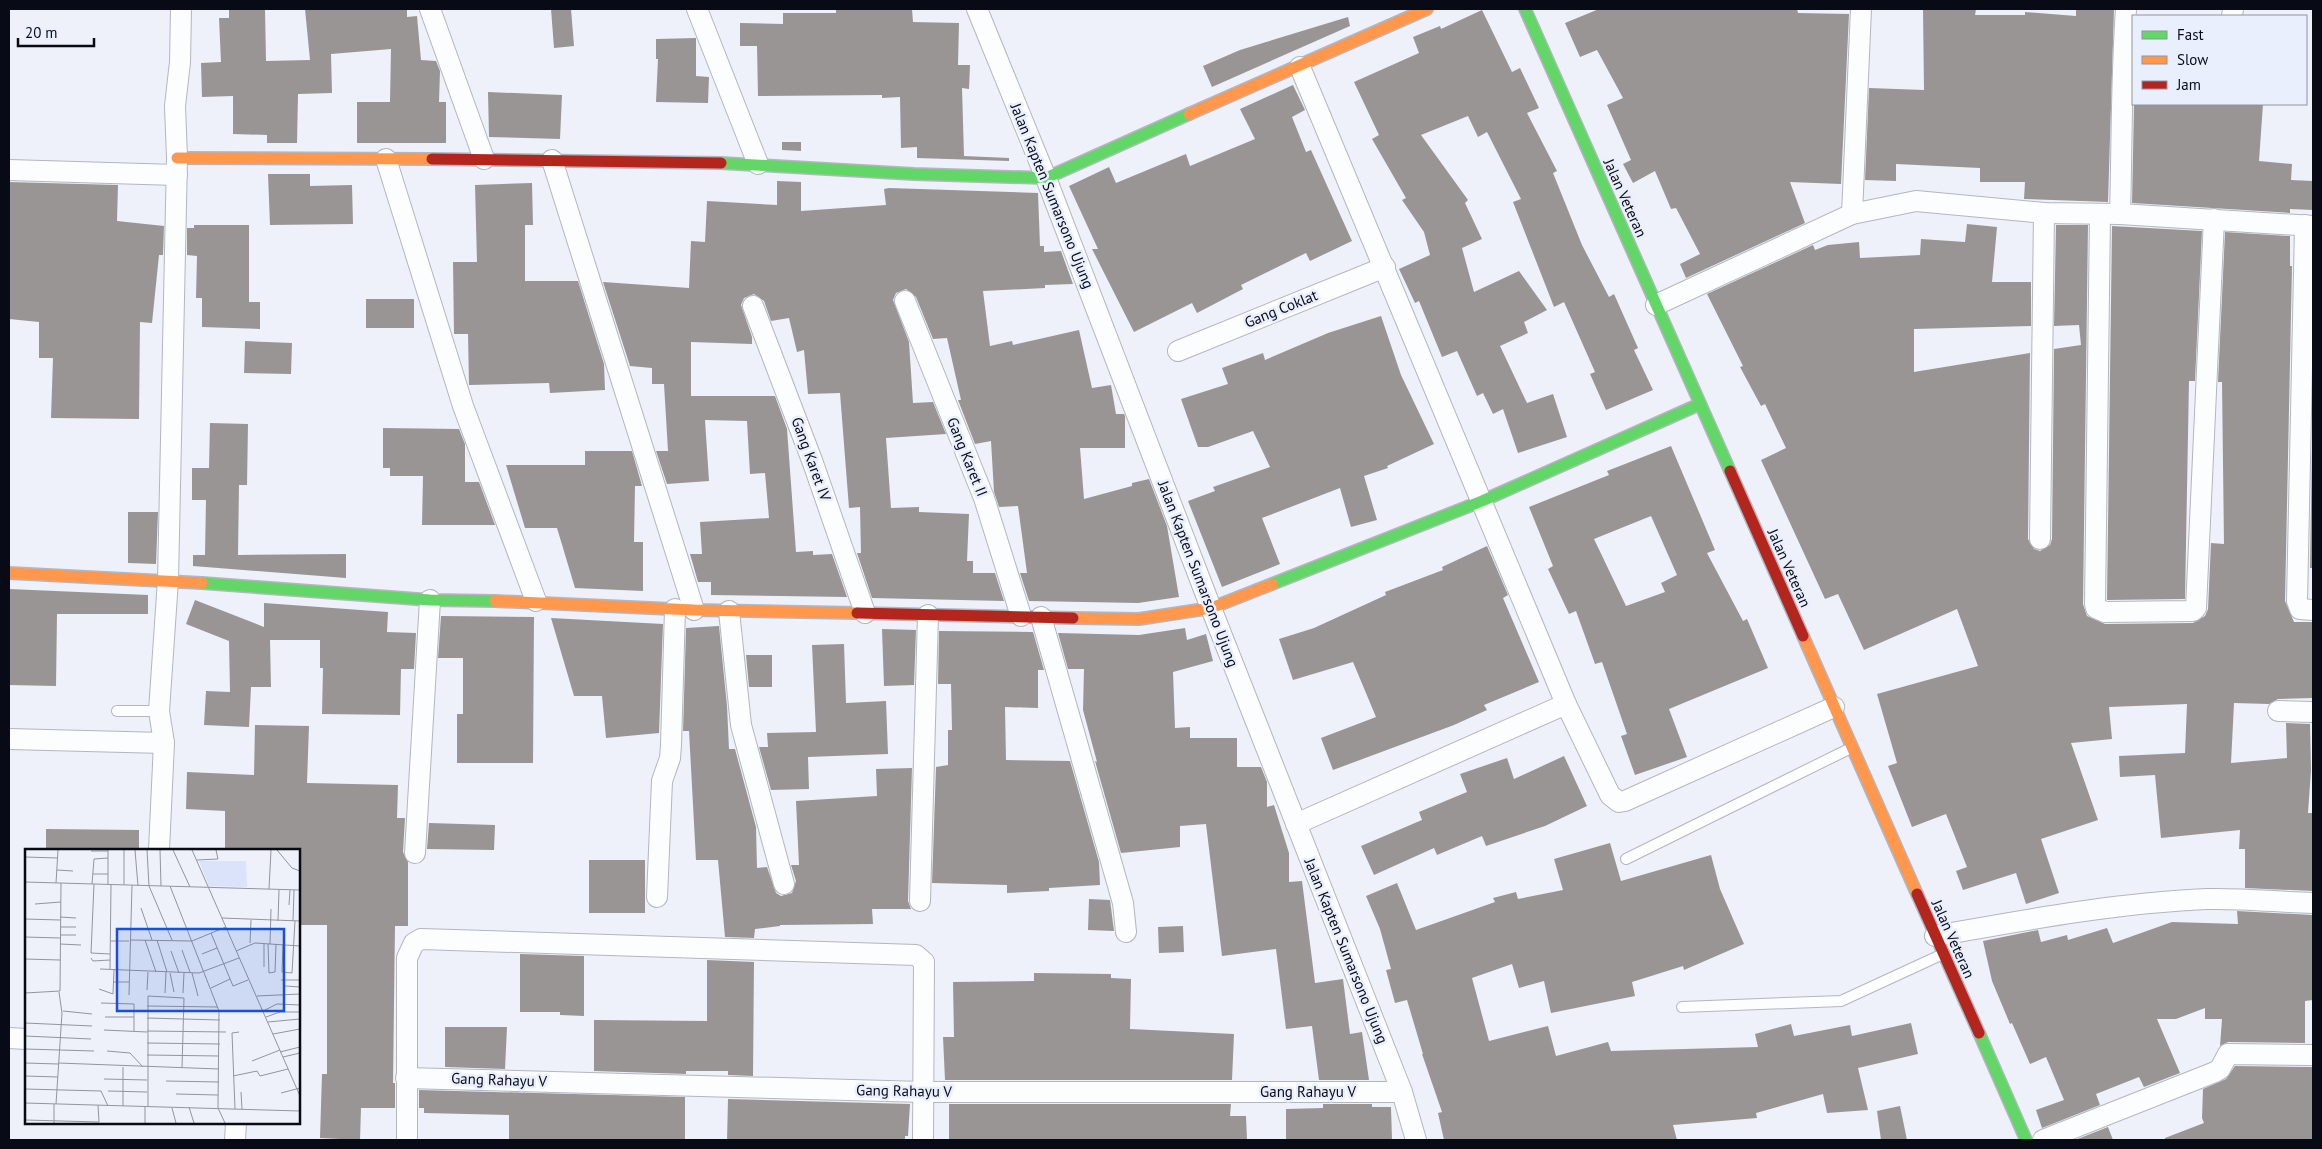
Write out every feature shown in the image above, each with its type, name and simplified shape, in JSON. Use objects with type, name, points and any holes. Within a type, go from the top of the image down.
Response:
[{"type":"street","points":[[159,849],[164,743],[159,711],[168,580],[177,166],[176,106],[182,9]]},
{"type":"street","points":[[430,9],[484,159]]},
{"type":"street","points":[[697,9],[758,164]]},
{"type":"street","name":"Jalan Kapten Sumarsono Ujung","points":[[977,9],[1046,178],[1211,608],[1402,1092],[1416,1140]]},
{"type":"street","points":[[9,170],[386,158],[758,164],[914,174],[1046,178],[1300,67],[1427,9]]},
{"type":"street","name":"Jalan Veteran","points":[[1525,9],[2026,1140]]},
{"type":"street","points":[[1852,214],[1861,9]]},
{"type":"street","points":[[2120,214],[2123,115],[2121,79],[2126,9]]},
{"type":"street","points":[[1300,67],[1566,704],[1610,795],[1619,802],[1632,798],[1834,707]]},
{"type":"street","points":[[386,158],[463,406],[536,601]]},
{"type":"street","points":[[552,160],[685,610],[671,745],[662,781],[657,897]]},
{"type":"street","points":[[1656,305],[1852,214],[1916,201],[2044,213],[2120,214],[2309,226],[2297,601],[2300,608],[2313,610]]},
{"type":"street","points":[[2040,539],[2044,213]]},
{"type":"street","points":[[2100,215],[2095,604],[2096,608],[2105,612],[2193,611],[2196,608],[2214,219]]},
{"type":"street","name":"Gang Coklat","points":[[1178,351],[1385,267]]},
{"type":"street","name":"Gang Karet II","points":[[905,301],[984,498],[1020,616]]},
{"type":"street","name":"Gang Karet IV","points":[[753,306],[813,463],[865,613]]},
{"type":"street","points":[[9,573],[168,580],[430,600],[536,601],[685,610],[1139,619],[1211,608],[1482,501],[1700,404]]},
{"type":"street","points":[[415,853],[430,600]]},
{"type":"street","points":[[729,611],[741,724],[784,884]]},
{"type":"street","points":[[920,901],[928,615]]},
{"type":"street","points":[[1041,617],[1123,903],[1126,932]]},
{"type":"street","points":[[1296,824],[1566,704]]},
{"type":"street","points":[[2278,711],[2313,712]]},
{"type":"street","points":[[9,738],[164,743]]},
{"type":"street","points":[[1939,945],[2060,913],[2208,899],[2313,903]]},
{"type":"street","points":[[407,1140],[407,958],[414,943],[421,939],[916,955],[924,962],[923,1140]]},
{"type":"street","points":[[9,1038],[25,1039]]},
{"type":"street","points":[[2043,1140],[2215,1072],[2220,1069],[2228,1054],[2313,1056]]},
{"type":"street","name":"Gang Rahayu V","points":[[406,1078],[924,1092],[1402,1092]]},
{"type":"street","points":[[235,1140],[236,1124]]},
{"type":"lane","points":[[117,711],[159,711]]},
{"type":"lane","points":[[1626,859],[1852,748]]},
{"type":"lane","points":[[1682,1007],[1840,1001],[1939,945]]},
{"type":"building","points":[[229,9],[265,9],[266,61],[310,60],[305,9],[407,9],[407,17],[417,16],[421,60],[436,61],[440,71],[439,102],[446,102],[446,143],[357,143],[357,102],[390,102],[391,49],[331,54],[332,93],[298,94],[297,143],[267,143],[267,135],[233,134],[233,96],[202,97],[201,63],[221,62],[219,18],[229,18]]},
{"type":"building","points":[[551,9],[571,9],[574,46],[554,48]]},
{"type":"building","points":[[836,9],[912,9],[913,22],[959,23],[958,65],[970,65],[969,89],[962,88],[964,156],[1009,158],[1009,161],[917,158],[917,147],[901,148],[900,97],[882,98],[882,95],[758,96],[757,46],[740,46],[740,23],[783,24],[783,13],[836,13]]},
{"type":"building","points":[[1599,9],[1797,9],[1798,13],[1849,14],[1841,184],[1790,182],[1805,223],[1686,278],[1680,264],[1700,254],[1676,208],[1671,209],[1655,171],[1633,183],[1623,164],[1631,160],[1607,105],[1623,98],[1597,50],[1580,57],[1565,23]]},
{"type":"building","points":[[1923,9],[1976,9],[1975,15],[2025,15],[2025,12],[2076,16],[2076,9],[2114,9],[2108,202],[2024,199],[2025,182],[1980,182],[1980,168],[1896,164],[1896,181],[1865,180],[1869,88],[1924,90]]},
{"type":"building","points":[[1482,10],[1512,72],[1520,68],[1539,108],[1527,113],[1557,171],[1553,173],[1582,245],[1609,297],[1614,294],[1638,348],[1634,350],[1653,390],[1606,410],[1590,374],[1595,372],[1564,302],[1554,307],[1513,202],[1521,199],[1487,132],[1478,137],[1468,116],[1421,135],[1468,200],[1465,203],[1482,239],[1462,248],[1474,292],[1519,271],[1547,310],[1524,322],[1528,333],[1500,346],[1527,403],[1553,394],[1567,437],[1518,453],[1503,409],[1493,414],[1483,393],[1477,396],[1457,351],[1442,357],[1419,301],[1415,303],[1399,269],[1430,255],[1424,232],[1402,200],[1406,198],[1372,139],[1379,135],[1354,82],[1419,53],[1413,37],[1440,26],[1441,29]]},
{"type":"building","points":[[1348,17],[1350,26],[1212,87],[1203,66],[1240,50]]},
{"type":"building","points":[[696,38],[696,76],[709,77],[708,103],[656,102],[658,59],[656,59],[656,39]]},
{"type":"building","points":[[1293,85],[1305,110],[1292,117],[1306,152],[1311,150],[1352,241],[1310,261],[1306,253],[1241,285],[1243,289],[1197,313],[1192,303],[1134,332],[1092,249],[1098,249],[1069,186],[1109,167],[1116,183],[1186,154],[1190,166],[1255,139],[1240,109]]},
{"type":"building","points":[[488,92],[562,95],[560,139],[489,137]]},
{"type":"building","points":[[2134,105],[2263,105],[2259,161],[2292,164],[2291,180],[2313,181],[2313,210],[2290,209],[2290,213],[2132,203]]},
{"type":"building","points":[[782,142],[801,142],[801,151],[782,150]]},
{"type":"building","points":[[268,174],[310,174],[310,186],[352,185],[353,224],[270,225]]},
{"type":"building","points":[[777,181],[801,182],[801,211],[886,205],[884,189],[889,188],[1038,193],[1040,246],[1044,246],[1044,252],[1061,251],[1073,284],[1045,285],[1045,288],[983,291],[990,346],[1012,341],[1013,345],[1079,330],[1092,388],[1111,385],[1116,414],[1124,414],[1125,416],[1125,448],[1080,448],[1084,499],[1132,486],[1132,483],[1149,479],[1167,526],[1179,597],[1138,603],[1029,601],[1020,573],[1027,573],[1018,506],[999,507],[994,492],[991,441],[975,444],[958,400],[961,400],[947,338],[933,339],[916,297],[906,289],[896,293],[893,300],[909,342],[913,403],[933,402],[946,434],[886,438],[891,508],[919,507],[919,512],[969,514],[967,561],[973,561],[973,573],[995,573],[1004,601],[872,598],[857,553],[861,553],[860,507],[849,508],[840,393],[808,394],[804,350],[797,352],[789,318],[771,321],[764,301],[754,294],[744,298],[741,305],[752,337],[752,344],[691,342],[691,396],[775,396],[787,429],[796,552],[813,551],[813,555],[832,554],[847,597],[711,595],[711,582],[698,582],[690,554],[702,554],[700,522],[769,518],[765,473],[750,474],[747,421],[705,420],[709,481],[667,484],[656,451],[668,451],[664,384],[652,384],[652,368],[630,366],[603,282],[689,288],[691,241],[705,242],[707,201],[777,205]]},
{"type":"building","points":[[9,182],[118,185],[117,221],[164,226],[163,255],[159,255],[152,323],[140,322],[139,419],[51,418],[53,358],[39,358],[39,322],[9,319]]},
{"type":"building","points":[[532,183],[533,225],[525,225],[525,281],[578,281],[604,364],[605,390],[550,393],[549,383],[469,385],[468,334],[454,334],[453,262],[477,262],[475,185]]},
{"type":"building","points":[[1967,224],[1997,227],[1992,282],[2031,282],[2031,326],[1914,329],[1914,372],[2030,353],[2028,539],[2034,549],[2040,551],[2050,545],[2052,539],[2054,349],[2081,345],[2079,325],[2054,326],[2056,225],[2088,225],[2083,604],[2087,616],[2105,624],[2193,623],[2205,616],[2208,609],[2211,543],[2224,544],[2222,382],[2218,382],[2225,232],[2290,236],[2290,266],[2292,266],[2285,601],[2294,622],[2313,622],[2313,698],[2278,699],[2269,704],[2234,703],[2231,763],[2287,758],[2286,723],[2310,724],[2311,770],[2308,813],[2313,813],[2313,891],[2245,888],[2245,849],[2239,849],[2240,830],[2161,838],[2155,775],[2120,777],[2119,756],[2185,753],[2187,704],[2109,707],[2112,739],[2071,743],[2098,820],[2041,839],[2059,893],[2026,904],[2016,873],[1963,890],[1956,871],[1967,867],[1946,814],[1912,827],[1888,766],[1897,763],[1877,694],[1978,666],[1957,609],[1864,650],[1838,594],[1825,599],[1761,460],[1786,448],[1765,404],[1761,406],[1740,367],[1743,366],[1707,294],[1813,245],[1815,250],[1828,245],[1859,242],[1860,258],[1920,255],[1921,239],[1965,242]]},
{"type":"building","points":[[194,225],[249,225],[249,302],[260,302],[260,329],[202,327],[202,298],[196,298],[197,256],[187,255],[187,228],[194,228]]},
{"type":"building","points":[[2112,226],[2202,231],[2195,381],[2189,381],[2185,599],[2107,600]]},
{"type":"building","points":[[366,299],[414,299],[414,328],[366,328]]},
{"type":"building","points":[[1381,316],[1401,375],[1434,444],[1387,466],[1388,468],[1364,476],[1377,520],[1351,527],[1340,488],[1262,518],[1280,564],[1222,587],[1188,501],[1215,491],[1213,487],[1270,467],[1253,431],[1208,447],[1198,447],[1181,399],[1228,384],[1222,368],[1263,353],[1265,360],[1328,333]]},
{"type":"building","points":[[245,341],[292,343],[291,374],[244,373]]},
{"type":"building","points":[[210,423],[248,424],[247,485],[239,485],[238,555],[346,554],[346,578],[193,566],[193,555],[205,555],[206,500],[192,500],[192,468],[209,468]]},
{"type":"building","points":[[383,428],[459,429],[465,444],[465,482],[479,482],[495,525],[422,525],[423,476],[390,476],[390,468],[383,468]]},
{"type":"building","points":[[2312,445],[2313,568],[2310,568]]},
{"type":"building","points":[[1671,446],[1715,550],[1707,553],[1743,621],[1747,619],[1768,668],[1669,709],[1687,757],[1635,775],[1621,736],[1627,734],[1602,662],[1595,664],[1576,611],[1569,614],[1548,569],[1553,566],[1529,507],[1609,475],[1607,471]],"holes":[[[1651,516],[1677,575],[1661,583],[1665,592],[1626,606],[1594,539]]]},
{"type":"building","points":[[585,451],[632,451],[642,486],[635,486],[634,542],[643,542],[643,591],[575,588],[557,528],[525,528],[506,465],[585,465]]},
{"type":"building","points":[[128,512],[158,512],[156,564],[128,563]]},
{"type":"building","points":[[1487,546],[1508,595],[1503,598],[1539,682],[1484,705],[1487,710],[1454,725],[1333,770],[1321,738],[1376,717],[1353,662],[1293,680],[1279,639],[1314,628],[1386,595],[1385,592],[1443,570],[1442,567]]},
{"type":"building","points":[[9,589],[148,595],[148,614],[57,614],[56,686],[9,685]]},
{"type":"building","points":[[195,600],[264,627],[264,603],[388,612],[387,632],[416,633],[414,669],[401,669],[400,715],[322,714],[323,668],[320,668],[320,640],[270,640],[271,687],[251,687],[249,727],[204,725],[206,691],[230,692],[229,641],[186,624]]},
{"type":"building","points":[[441,616],[534,617],[533,763],[457,763],[457,714],[463,714],[463,658],[438,658]]},
{"type":"building","points":[[551,618],[663,624],[659,733],[606,738],[602,696],[574,696]]},
{"type":"building","points":[[719,626],[729,749],[735,749],[756,827],[757,868],[767,867],[776,893],[781,896],[792,893],[796,881],[791,865],[799,865],[796,801],[877,796],[876,769],[912,768],[908,901],[911,909],[872,909],[873,924],[780,925],[755,929],[754,938],[725,937],[718,860],[696,860],[689,731],[683,731],[686,628]]},
{"type":"building","points":[[1185,628],[1187,640],[1206,634],[1213,661],[1173,672],[1175,728],[1190,727],[1190,738],[1237,738],[1237,767],[1261,767],[1267,782],[1267,807],[1274,805],[1289,853],[1289,882],[1302,881],[1315,983],[1343,979],[1350,1034],[1362,1032],[1369,1080],[1319,1080],[1312,1026],[1286,1029],[1276,949],[1222,956],[1206,824],[1180,826],[1180,847],[1121,853],[1095,761],[1097,762],[1083,710],[1084,669],[1068,669],[1058,633],[1139,635]]},
{"type":"building","points":[[882,629],[916,630],[914,685],[884,686]]},
{"type":"building","points":[[939,631],[1033,632],[1044,670],[1038,670],[1038,708],[1005,707],[1006,760],[1070,761],[1099,862],[1100,885],[1049,888],[1049,891],[1007,893],[1007,885],[932,883],[936,767],[948,765],[948,730],[952,730],[951,684],[938,684]]},
{"type":"building","points":[[844,644],[846,703],[886,701],[888,754],[808,757],[809,789],[771,790],[759,747],[768,747],[767,733],[816,732],[812,645]]},
{"type":"building","points":[[746,655],[772,655],[772,687],[749,687]]},
{"type":"building","points":[[255,725],[309,726],[307,783],[398,785],[397,818],[405,818],[403,852],[408,862],[408,926],[395,926],[393,1083],[395,1083],[395,1108],[361,1108],[360,1140],[320,1138],[322,1074],[327,1074],[327,925],[300,925],[300,849],[225,849],[225,811],[186,809],[187,772],[254,775]]},
{"type":"building","points":[[1564,756],[1587,806],[1545,826],[1486,846],[1482,836],[1437,855],[1434,848],[1374,875],[1361,846],[1422,820],[1419,812],[1467,792],[1460,774],[1507,758],[1514,779]]},
{"type":"building","points":[[429,823],[495,825],[494,850],[427,849]]},
{"type":"building","points":[[46,829],[139,830],[139,849],[46,849]]},
{"type":"building","points":[[1610,843],[1621,881],[1711,855],[1720,889],[1744,944],[1684,970],[1683,966],[1632,982],[1635,996],[1551,1013],[1544,981],[1519,988],[1512,964],[1472,978],[1489,1041],[1548,1026],[1556,1056],[1608,1042],[1611,1051],[1758,1047],[1755,1034],[1791,1024],[1794,1036],[1850,1025],[1852,1036],[1911,1023],[1918,1054],[1858,1068],[1868,1110],[1827,1113],[1823,1094],[1756,1113],[1757,1118],[1673,1125],[1677,1140],[1444,1140],[1438,1113],[1442,1112],[1422,1054],[1407,1000],[1395,1003],[1386,970],[1391,969],[1380,929],[1366,896],[1397,883],[1416,930],[1495,902],[1493,898],[1516,892],[1518,899],[1563,890],[1554,859]]},
{"type":"building","points":[[589,860],[645,860],[645,913],[589,913]]},
{"type":"building","points":[[1089,899],[1110,900],[1114,931],[1088,930]]},
{"type":"building","points":[[2237,911],[2313,915],[2313,1000],[2305,1001],[2305,1043],[2228,1042],[2220,1046],[2222,1019],[2205,1019],[2205,1008],[2176,1019],[2157,1019],[2180,1073],[2144,1087],[2139,1077],[2096,1094],[2100,1105],[2042,1128],[2036,1110],[2064,1100],[2046,1057],[2030,1064],[2012,1023],[2010,1024],[1992,981],[1983,941],[2038,930],[2041,942],[2067,935],[2068,940],[2107,928],[2113,943],[2172,922],[2238,924]]},
{"type":"building","points":[[1183,926],[1184,952],[1159,953],[1158,927]]},
{"type":"building","points":[[520,954],[584,956],[584,1016],[560,1015],[560,1012],[520,1012]]},
{"type":"building","points":[[707,960],[754,962],[753,1076],[728,1075],[728,1071],[686,1071],[686,1074],[594,1071],[594,1020],[707,1021]]},
{"type":"building","points":[[1034,973],[1111,974],[1111,978],[1131,979],[1130,1029],[1234,1034],[1232,1080],[945,1080],[943,1037],[954,1037],[953,982],[1034,981]]},
{"type":"building","points":[[445,1027],[507,1027],[505,1069],[445,1067]]},
{"type":"building","points":[[2235,1066],[2313,1067],[2313,1140],[2165,1140],[2165,1138],[2204,1123],[2202,1118],[2203,1089],[2226,1079]]},
{"type":"building","points":[[419,1090],[685,1097],[685,1140],[509,1140],[509,1115],[424,1113],[424,1108],[419,1108]]},
{"type":"building","points":[[728,1099],[910,1104],[908,1136],[905,1136],[905,1140],[727,1140]]},
{"type":"building","points":[[949,1104],[1231,1104],[1230,1116],[1246,1116],[1247,1140],[949,1140]]},
{"type":"building","points":[[1323,1104],[1372,1104],[1372,1107],[1391,1107],[1392,1140],[1286,1140],[1286,1109],[1323,1108]]},
{"type":"building","points":[[1900,1106],[1907,1140],[1881,1140],[1877,1111]]},
{"type":"building","points":[[2108,1127],[2113,1140],[2075,1140]]},
{"type":"traffic: fast","points":[[1525,9],[1730,471]]},
{"type":"traffic: fast","points":[[721,163],[914,174],[1046,178],[1189,114]]},
{"type":"traffic: fast","points":[[1272,584],[1482,501],[1700,404]]},
{"type":"traffic: fast","points":[[202,583],[430,600],[495,601]]},
{"type":"traffic: fast","points":[[1979,1033],[2026,1140]]},
{"type":"traffic: slow","points":[[1189,114],[1427,9]]},
{"type":"traffic: slow","points":[[177,158],[432,159]]},
{"type":"traffic: slow","points":[[9,573],[202,583]]},
{"type":"traffic: slow","points":[[1073,618],[1139,619],[1211,608],[1272,584]]},
{"type":"traffic: slow","points":[[495,601],[694,610],[857,613]]},
{"type":"traffic: slow","points":[[1803,636],[1917,894]]},
{"type":"traffic: jam","points":[[432,159],[721,163]]},
{"type":"traffic: jam","points":[[1730,471],[1803,636]]},
{"type":"traffic: jam","points":[[857,613],[1073,618]]},
{"type":"traffic: jam","points":[[1917,894],[1979,1033]]}]
